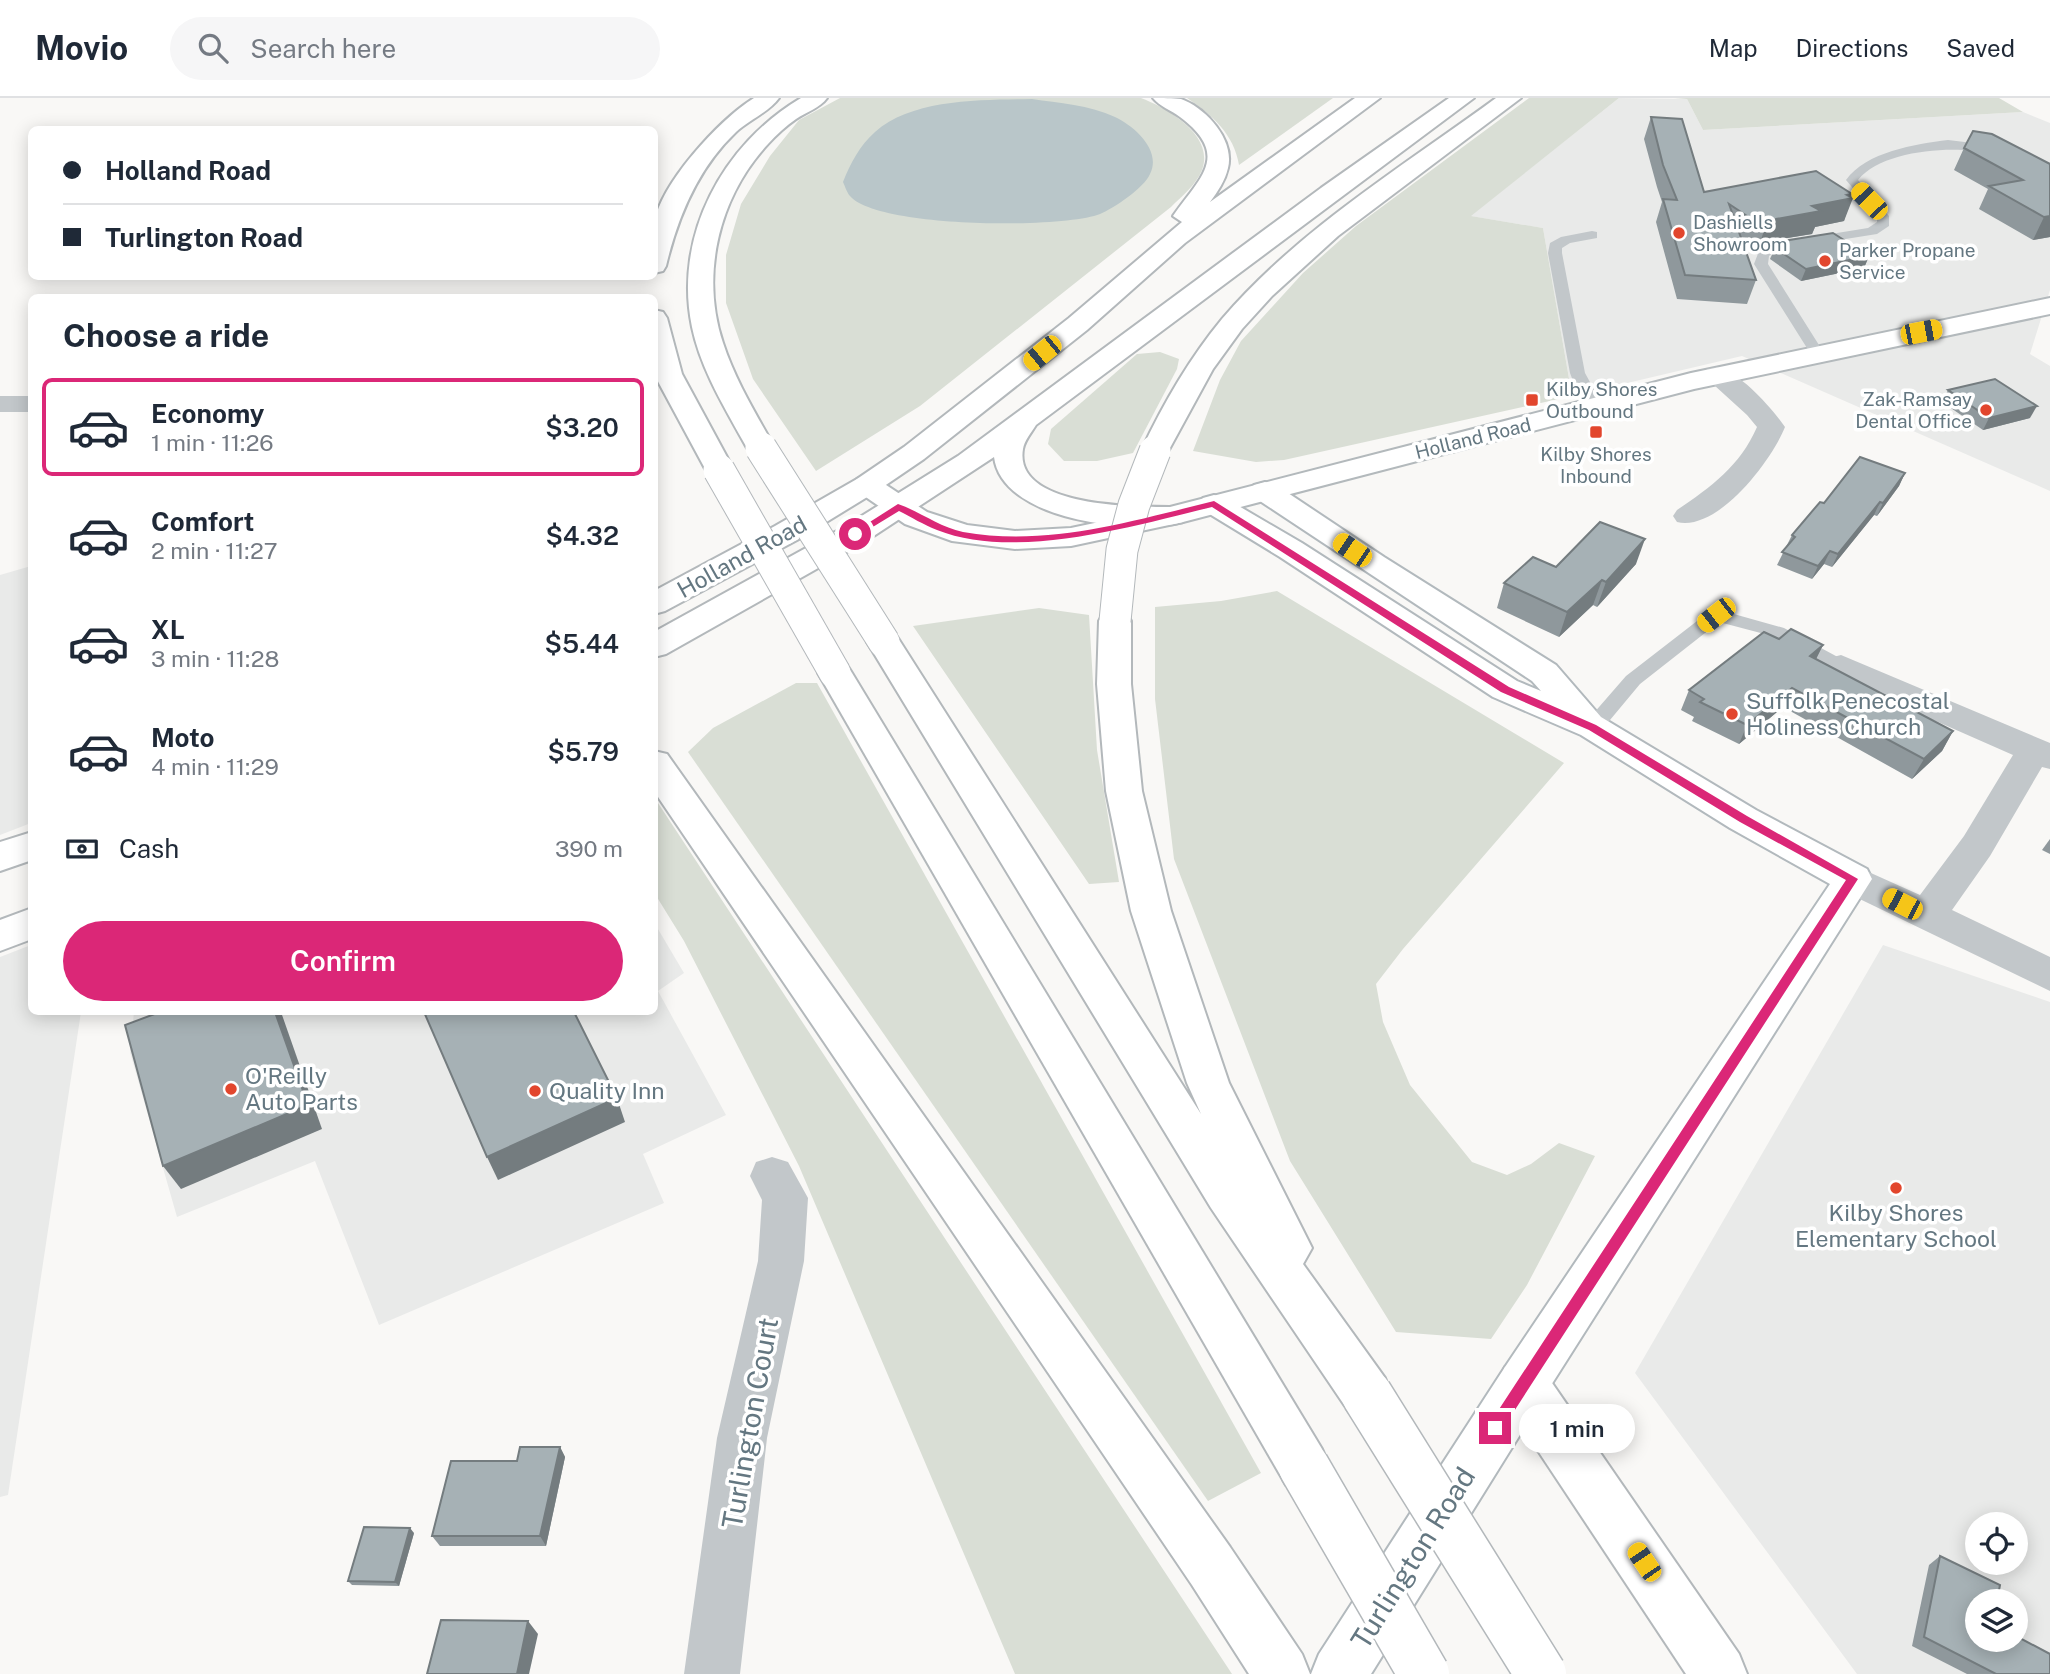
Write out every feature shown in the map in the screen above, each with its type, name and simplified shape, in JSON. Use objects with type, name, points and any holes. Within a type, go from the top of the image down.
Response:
[{"type":"main road","points":[[658,246],[678,197],[693,171],[735,123],[768,98]]},
{"type":"main road","points":[[816,98],[770,129],[735,170],[721,194],[708,229],[701,261],[704,323],[719,370],[761,448],[1227,1194],[1367,1395],[1541,1674]]},
{"type":"main road","points":[[1164,98],[1195,117],[1208,130],[1216,143],[1219,157],[1219,172],[1213,186],[1184,217],[1176,238]]},
{"type":"main road","points":[[867,485],[989,396],[1078,324],[1176,238],[1369,98]]},
{"type":"main road","points":[[898,507],[1022,424],[1329,193],[1463,98]]},
{"type":"main road","points":[[1367,1395],[1251,1175],[1208,1083],[1151,911],[1124,791],[1114,684],[1115,621],[1122,550],[1134,505],[1155,450],[1186,388],[1231,325],[1274,279],[1307,249],[1510,98]]},
{"type":"main road","name":"Holland Road","points":[[658,602],[786,533],[867,485],[898,507],[941,529],[1015,540],[1071,537],[1172,516],[1717,374],[2050,306]]},
{"type":"main road","points":[[658,334],[668,374],[719,470],[835,673],[1424,1674]]},
{"type":"main road","points":[[1022,424],[1010,444],[1009,462],[1014,475],[1034,492],[1066,508],[1086,513],[1110,516],[1172,516]]},
{"type":"main road","points":[[1265,491],[1373,565],[1544,673],[1593,727]]},
{"type":"main road","points":[[1214,504],[1505,689],[1593,727],[1744,819],[1853,879]]},
{"type":"main road","name":"Holland Road","points":[[658,644],[855,534],[898,507]]},
{"type":"main road","points":[[658,770],[1211,1566],[1282,1674]]},
{"type":"main road","points":[[0,856],[28,846]]},
{"type":"main road","name":"Turlington Road","points":[[1339,1674],[1523,1384],[1853,879]]},
{"type":"main road","points":[[0,936],[28,925]]},
{"type":"main road","points":[[1523,1384],[1719,1674]]},
{"type":"street","points":[[1688,516],[1732,486],[1763,450],[1771,427],[1757,409],[1717,374]]},
{"type":"street","points":[[0,404],[28,404]]},
{"type":"street","points":[[1841,666],[2042,754],[1926,916]]},
{"type":"street","points":[[1853,879],[2050,975]]},
{"type":"street","name":"Turlington Court","points":[[712,1674],[742,1437],[781,1261],[785,1198],[772,1176]]},
{"type":"lane","points":[[1817,353],[1761,264],[1760,258],[1765,251],[1773,247],[1872,231],[1881,227],[1884,223],[1883,216],[1852,180],[1859,169],[1897,155],[1944,144],[1978,147],[2002,154]]},
{"type":"lane","points":[[1592,235],[1566,240],[1555,246],[1553,252],[1560,275],[1573,362],[1581,384],[1595,406]]},
{"type":"lane","points":[[1593,727],[1633,680],[1716,615],[1778,632],[1841,666]]},
{"type":"shaded area","points":[[840,98],[1141,98],[1186,125],[1202,145],[1204,157],[1202,170],[1196,181],[1171,207],[920,406],[816,471],[753,379],[726,303],[726,255],[741,204],[770,156],[799,120]]},
{"type":"shaded area","points":[[1187,98],[1333,98],[1239,165],[1227,135],[1205,111]]},
{"type":"shaded area","points":[[1529,98],[1619,98],[1471,216],[1543,228],[1572,396],[1284,460],[1256,462],[1193,451],[1220,380],[1241,341],[1303,273],[1356,226]]},
{"type":"shaded area","points":[[1619,98],[1687,99],[1703,130],[2023,112],[2050,123],[2050,290],[2030,354],[2050,366],[2050,491],[1742,356],[1572,396],[1543,228],[1470,216]]},
{"type":"shaded area","points":[[1674,98],[1999,98],[2023,112],[1703,130],[1687,99]]},
{"type":"shaded area","points":[[1032,99],[1095,110],[1130,126],[1144,140],[1152,156],[1153,165],[1147,179],[1128,197],[1100,214],[1049,222],[971,223],[931,220],[867,207],[847,191],[843,182],[856,155],[875,132],[891,121],[928,107],[949,103]]},
{"type":"shaded area","points":[[1160,352],[1179,359],[1177,369],[1133,453],[1097,461],[1064,461],[1048,444],[1051,429],[1137,354]]},
{"type":"shaded area","points":[[28,567],[28,824],[0,835],[0,575]]},
{"type":"shaded area","points":[[1277,591],[1564,763],[1403,949],[1376,984],[1383,1022],[1410,1085],[1472,1162],[1507,1175],[1531,1164],[1559,1143],[1595,1156],[1527,1285],[1491,1339],[1396,1332],[1290,1161],[1174,859],[1155,699],[1155,607],[1221,601]]},
{"type":"shaded area","points":[[1039,608],[1089,615],[1097,750],[1119,882],[1089,884],[913,626]]},
{"type":"shaded area","points":[[796,683],[817,683],[1261,1473],[1208,1501],[688,752],[713,728]]},
{"type":"shaded area","points":[[658,803],[1232,1674],[1015,1674],[799,1166],[684,941],[658,899]]},
{"type":"shaded area","points":[[658,929],[684,973],[658,991]]},
{"type":"shaded area","name":"Kilby Shores Elementary School","points":[[1883,945],[2050,1002],[2050,1674],[1857,1674],[1635,1373]]},
{"type":"shaded area","points":[[28,946],[28,1015],[81,1015],[8,1495],[0,1497],[0,957]]},
{"type":"shaded area","points":[[658,991],[726,1115],[643,1154],[664,1203],[379,1325],[315,1161],[177,1217],[130,1052],[134,1015],[658,1015]]},
{"type":"building","points":[[1651,117],[1682,119],[1704,192],[1816,171],[1852,194],[1847,195],[1853,198],[1812,206],[1821,211],[1776,219],[1765,228],[1729,204],[1756,280],[1685,275],[1663,199],[1677,200],[1663,165]]},
{"type":"building","points":[[1973,131],[1992,134],[2050,164],[2050,216],[2044,217],[1989,186],[2023,180],[1964,148]]},
{"type":"building","points":[[1833,233],[1869,256],[1806,269],[1775,248],[1783,241]]},
{"type":"building","points":[[1995,379],[2037,406],[1989,418],[1948,390]]},
{"type":"building","points":[[1860,457],[1905,473],[1883,503],[1880,502],[1838,554],[1830,551],[1818,566],[1782,552],[1795,537],[1792,535],[1820,502],[1824,503]]},
{"type":"building","points":[[1600,522],[1645,539],[1606,582],[1602,580],[1567,612],[1504,583],[1533,557],[1556,567]]},
{"type":"building","points":[[1791,629],[1823,645],[1810,656],[1953,731],[1924,759],[1792,688],[1747,725],[1700,702],[1704,699],[1689,690],[1764,632],[1779,639]]},
{"type":"building","name":"O'Reilly Auto Parts","points":[[152,1015],[276,1015],[308,1105],[163,1166],[125,1025]]},
{"type":"building","name":"Quality Inn","points":[[425,1015],[576,1015],[617,1098],[487,1157]]},
{"type":"building","points":[[520,1447],[560,1447],[540,1536],[432,1536],[451,1461],[517,1461]]},
{"type":"building","points":[[364,1527],[410,1528],[395,1582],[348,1581]]},
{"type":"building","points":[[1940,1556],[1965,1568],[1965,1575],[1979,1575],[2000,1585],[1999,1589],[1965,1589],[1965,1652],[2028,1652],[2028,1642],[2050,1654],[2050,1674],[1996,1674],[1924,1637]]},
{"type":"building","points":[[441,1620],[528,1621],[517,1674],[427,1674]]},
{"type":"place","name":"Dashiells Showroom","points":[[1679,233]]},
{"type":"place","name":"Parker Propane Service","points":[[1825,261]]},
{"type":"place","name":"Kilby Shores Outbound","points":[[1532,400]]},
{"type":"place","name":"Zak-Ramsay Dental Office","points":[[1986,410]]},
{"type":"place","name":"Kilby Shores Inbound","points":[[1596,432]]},
{"type":"place","name":"Suffolk Penecostal Holiness Church","points":[[1732,714]]},
{"type":"place","name":"O'Reilly Auto Parts","points":[[231,1089]]},
{"type":"place","name":"Quality Inn","points":[[535,1091]]},
{"type":"place","name":"Kilby Shores Elementary School","points":[[1896,1188]]},
{"type":"route","points":[[855,534],[898,507],[941,529],[1015,540],[1071,537],[1172,516],[1214,504],[1291,550],[1505,689],[1593,727],[1744,819],[1853,879],[1495,1428]]}]
